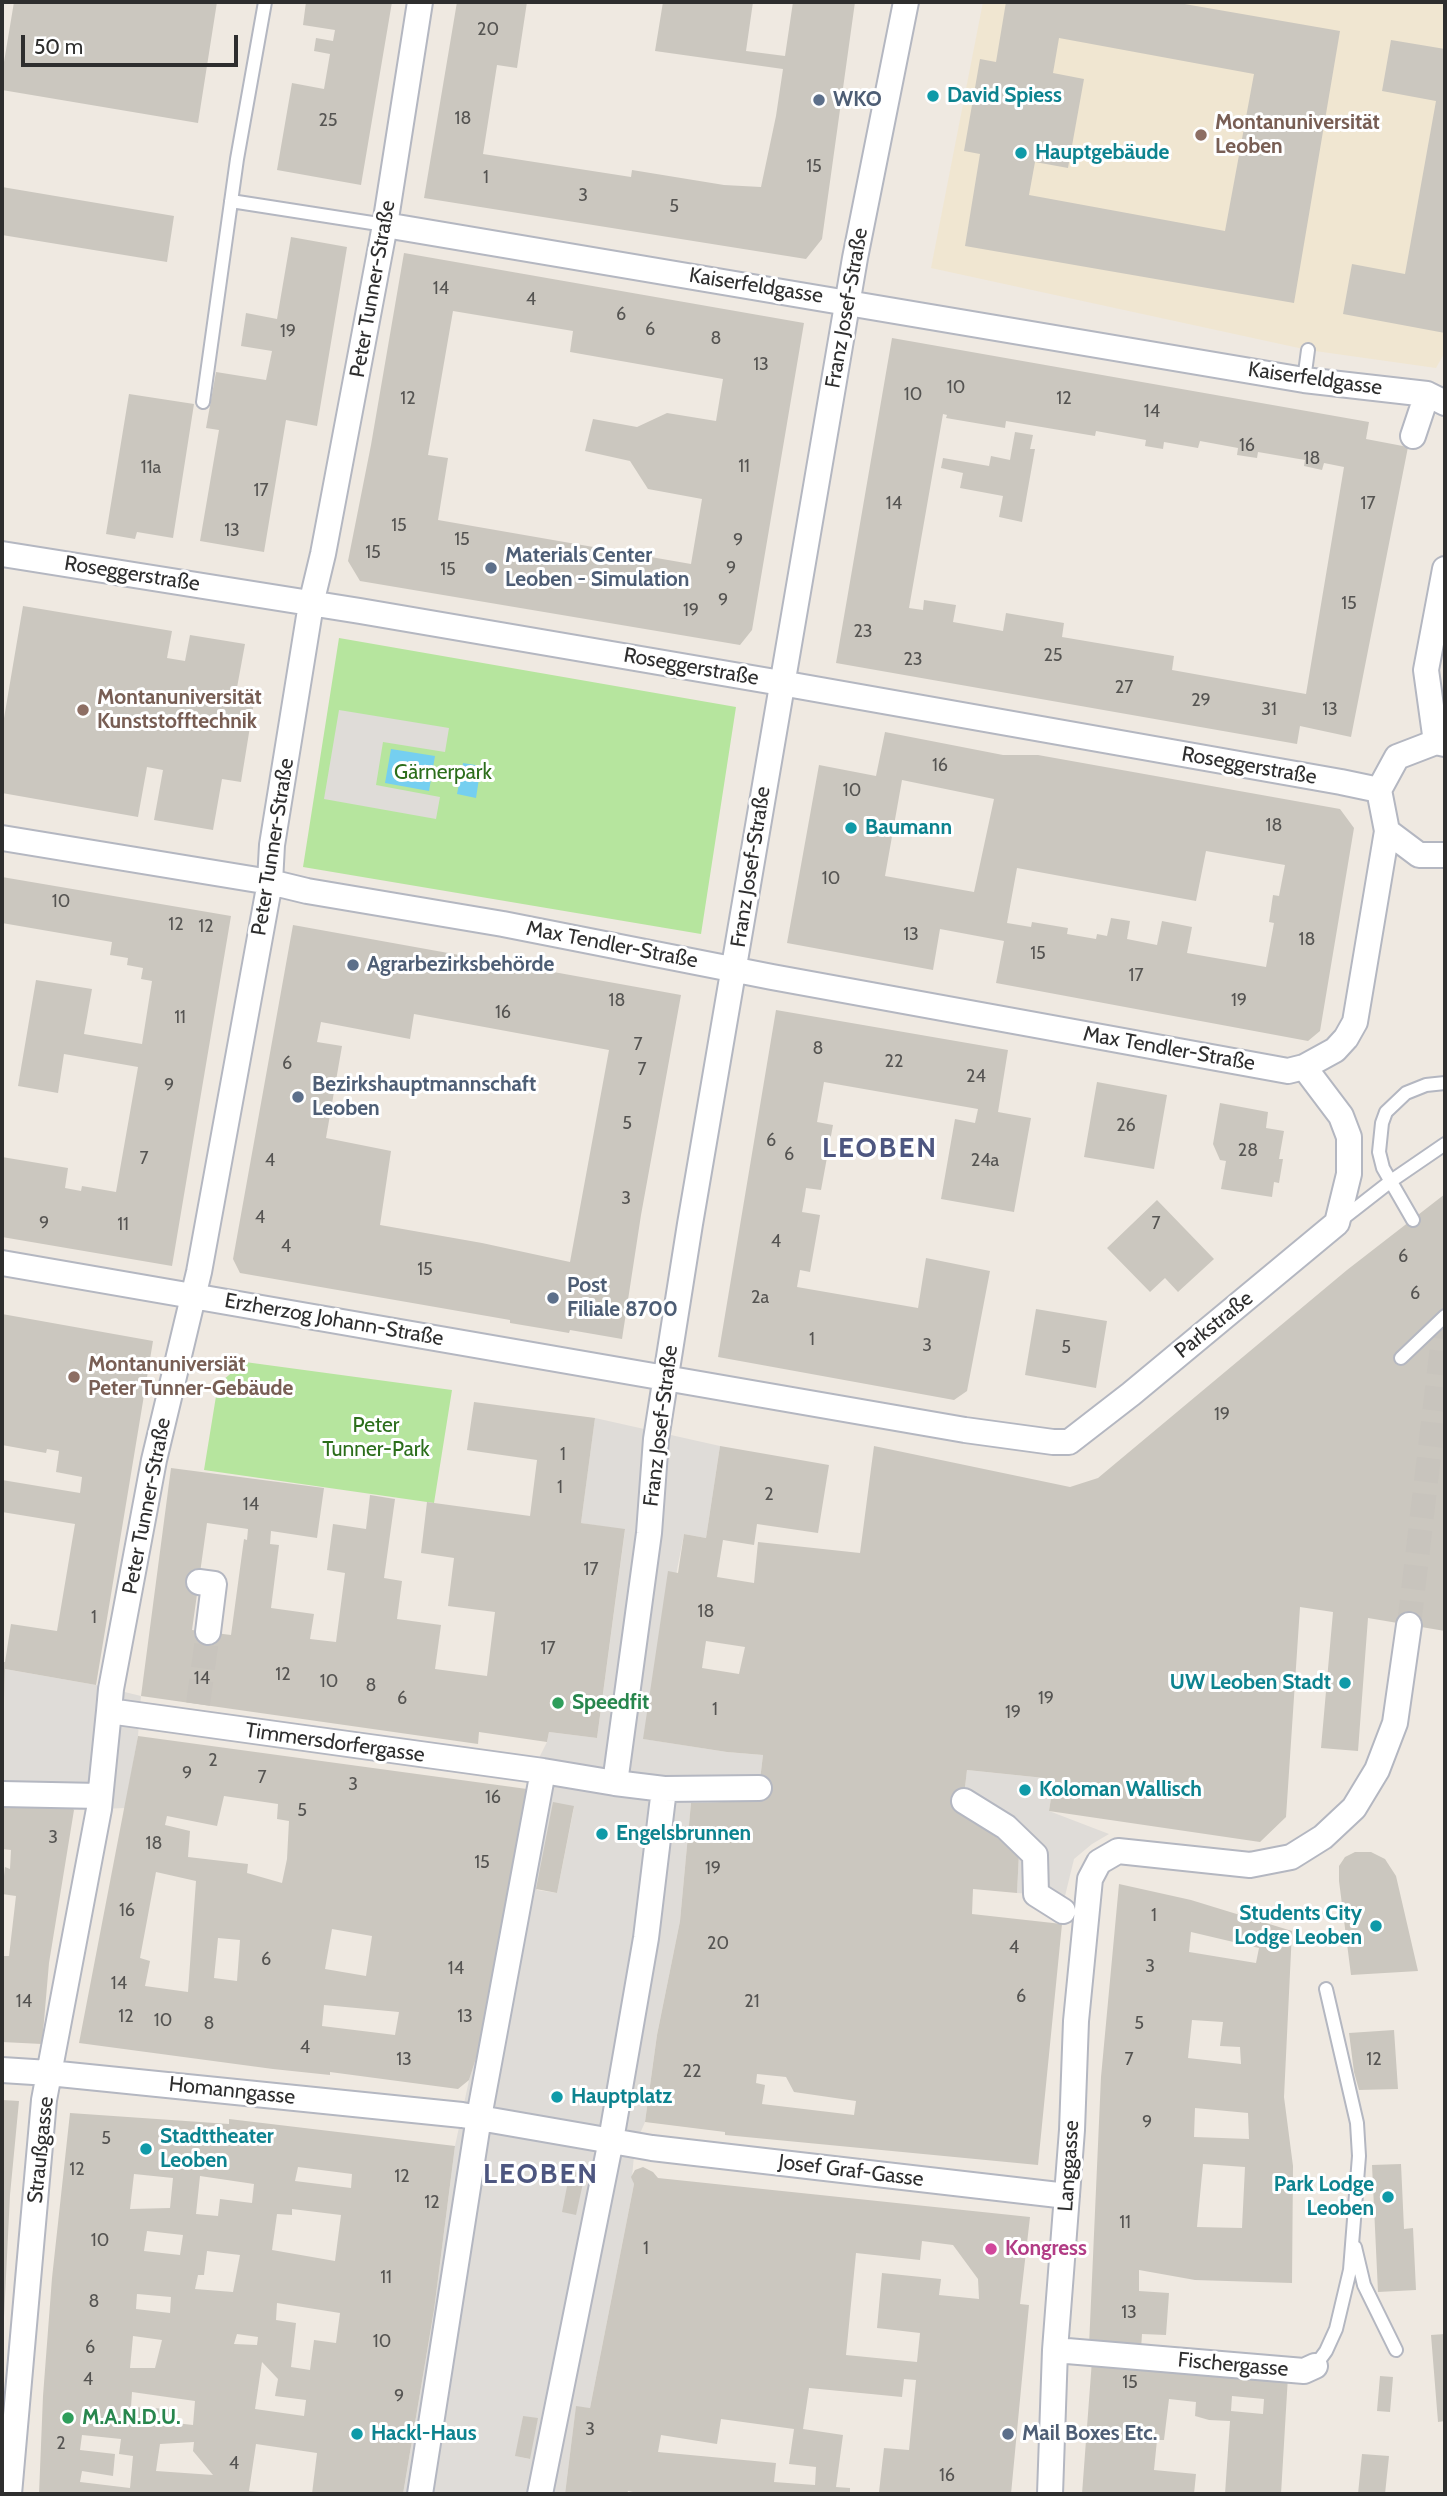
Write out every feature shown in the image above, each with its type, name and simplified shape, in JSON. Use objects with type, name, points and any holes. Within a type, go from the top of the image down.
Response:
[{"type":"street","name":"Peter Tunner-Straße","points":[[99,1802],[110,1700],[154,1460],[193,1296],[270,882],[272,845],[311,604],[323,554],[385,225],[420,2]]},
{"type":"street","name":"Franz Josef-Straße","points":[[615,1783],[649,1534],[657,1428],[665,1377],[855,258],[906,2]]},
{"type":"street","name":"Kaiserfeldgasse","points":[[385,225],[1304,380],[1436,398]]},
{"type":"street","points":[[1413,436],[1436,398]]},
{"type":"street","name":"Roseggerstraße","points":[[2,554],[781,683],[1379,790]]},
{"type":"street","points":[[1337,1223],[1349,1174],[1349,1137],[1341,1116],[1304,1067],[1341,1045],[1355,1022],[1387,831],[1379,790],[1397,757],[1441,743],[1426,670],[1445,569]]},
{"type":"street","points":[[1387,831],[1419,855],[1445,855]]},
{"type":"street","name":"Max Tendler-Straße","points":[[2,838],[503,924],[1288,1071],[1304,1067]]},
{"type":"street","name":"Parkstraße","points":[[665,1377],[965,1430],[1069,1442],[1337,1223]]},
{"type":"street","name":"Erzherzog Johann-Straße","points":[[2,1263],[665,1377]]},
{"type":"street","points":[[199,1582],[214,1584],[208,1632]]},
{"type":"street","name":"Langgasse","points":[[1050,2494],[1055,2350],[1072,2130],[1076,2021],[1090,1879],[1099,1862],[1118,1851],[1250,1865],[1292,1857],[1323,1837],[1341,1822],[1367,1790],[1395,1723],[1409,1625]]},
{"type":"street","name":"Timmersdorfergasse","points":[[110,1700],[138,1717],[197,1714],[538,1770]]},
{"type":"street","points":[[419,2494],[470,2116],[538,1770],[664,1789],[759,1788]]},
{"type":"street","points":[[540,2494],[611,2140],[646,1938],[664,1789]]},
{"type":"street","points":[[2,1794],[99,1802]]},
{"type":"street","points":[[964,1801],[1006,1827],[1035,1855],[1036,1894],[1063,1911]]},
{"type":"street","name":"Straußgasse","points":[[9,2494],[49,2073],[99,1802]]},
{"type":"street","name":"Homanngasse","points":[[2,2070],[470,2116]]},
{"type":"street","points":[[470,2116],[611,2140]]},
{"type":"street","name":"Josef Graf-Gasse","points":[[611,2140],[1067,2196]]},
{"type":"street","name":"Fischergasse","points":[[1055,2350],[1304,2371],[1315,2366]]},
{"type":"lane","points":[[203,402],[231,201],[265,2]]},
{"type":"lane","name":"Kaiserfeldgasse","points":[[231,201],[385,225]]},
{"type":"lane","points":[[1304,380],[1308,350]]},
{"type":"lane","points":[[1413,1220],[1383,1168],[1380,1152],[1382,1123],[1386,1112],[1406,1093],[1426,1085],[1445,1083]]},
{"type":"lane","points":[[1337,1223],[1445,1144]]},
{"type":"lane","points":[[1401,1358],[1445,1316]]},
{"type":"lane","name":"Fischergasse","points":[[1315,2366],[1326,2351],[1336,2329],[1350,2270],[1359,2155],[1357,2123],[1326,1989]]},
{"type":"lane","name":"Fischergasse","points":[[1352,2237],[1364,2285],[1396,2350]]},
{"type":"shaded area","name":"Montanuniversität Leoben","points":[[983,2],[1445,2],[1445,352],[1436,368],[1308,350],[931,268]]},
{"type":"shaded area","points":[[339,710],[449,728],[445,752],[383,742],[376,785],[440,797],[436,819],[324,799]]},
{"type":"shaded area","name":"Hauptplatz","points":[[595,1418],[720,1446],[706,1538],[684,1534],[644,1739],[763,1755],[759,1788],[756,1801],[691,1803],[680,1921],[657,2035],[645,2122],[635,2145],[632,2177],[634,2184],[590,2408],[576,2407],[565,2494],[403,2494],[434,2310],[455,2146],[469,2080],[479,2049],[533,1770],[549,1732],[597,1738],[625,1530],[581,1523]],"holes":[[[574,1807],[557,1893],[537,1890],[537,1889]],[[523,2416],[530,2459],[516,2456]]]},
{"type":"shaded area","points":[[5,1669],[141,1696],[138,1736],[125,1808],[74,1810],[66,1799],[2,1798]]},
{"type":"shaded area","points":[[967,1770],[1054,1779],[1049,1811],[1109,1834],[1074,1859],[1065,1896],[1017,1893],[1019,1853],[962,1813]]},
{"type":"green space","name":"Gärnerpark","points":[[339,638],[736,707],[701,934],[303,867]]},
{"type":"green space","name":"Peter Tunner-Park","points":[[245,1362],[452,1390],[434,1503],[204,1470],[218,1384]]},
{"type":"water","points":[[391,749],[435,756],[429,791],[385,783]]},
{"type":"water","points":[[463,763],[481,766],[476,798],[457,794]]},
{"type":"building","points":[[14,2],[217,2],[198,123],[2,90],[2,74]]},
{"type":"building","points":[[306,2],[392,2],[361,185],[277,170],[292,83],[324,89],[330,54],[314,51],[316,38],[333,41],[335,30],[303,25]]},
{"type":"building","points":[[457,2],[527,2],[517,68],[497,65],[483,154],[631,177],[632,170],[724,185],[761,187],[783,69],[655,51],[663,2],[753,2],[746,51],[785,56],[793,2],[855,2],[822,239],[806,259],[424,198]]},
{"type":"building","name":"Hauptgebäude","points":[[1006,2],[1173,2],[1340,31],[1294,303],[965,246],[980,154],[964,151],[980,59],[996,62]],"holes":[[[1059,38],[1254,74],[1225,231],[1029,195],[1035,162],[1068,168],[1084,79],[1053,73]]]},
{"type":"building","points":[[1391,40],[1445,49],[1445,333],[1343,314],[1352,264],[1405,274],[1436,101],[1382,91]]},
{"type":"building","points":[[2,187],[174,216],[167,262],[2,235]]},
{"type":"building","points":[[291,237],[347,247],[317,426],[286,420],[264,552],[200,541],[219,430],[206,428],[216,372],[266,380],[272,351],[241,346],[246,313],[277,319]]},
{"type":"building","points":[[404,253],[804,323],[752,630],[740,645],[360,581],[348,561]],"holes":[[[453,311],[573,331],[570,352],[723,379],[716,421],[667,413],[637,427],[593,419],[585,451],[630,461],[648,489],[702,499],[691,564],[438,520],[448,458],[428,455]]]},
{"type":"building","points":[[892,338],[1369,422],[1366,439],[1408,447],[1351,737],[1300,726],[1297,744],[836,663]],"holes":[[[943,414],[947,415],[946,418],[1005,428],[1006,421],[1095,436],[1096,431],[1146,440],[1145,446],[1163,449],[1164,442],[1198,448],[1200,441],[1238,448],[1237,455],[1257,458],[1258,452],[1305,460],[1304,466],[1322,470],[1324,463],[1344,467],[1306,694],[1172,670],[1174,656],[1062,637],[1064,623],[1006,613],[1003,631],[953,622],[956,605],[924,600],[923,610],[909,608]]]},
{"type":"building","points":[[129,394],[194,404],[173,538],[137,532],[135,539],[106,534]]},
{"type":"building","points":[[1015,432],[1033,435],[1030,449],[1035,449],[1022,522],[999,517],[1003,496],[960,488],[963,473],[941,468],[943,458],[989,466],[991,456],[1010,460]]},
{"type":"building","points":[[23,606],[172,631],[167,658],[185,661],[190,635],[245,644],[236,693],[255,696],[241,782],[222,779],[213,830],[154,820],[163,770],[147,767],[138,817],[2,793],[2,730]]},
{"type":"building","points":[[885,732],[1003,755],[1038,755],[1340,809],[1354,828],[1320,1031],[1308,1041],[996,983],[1004,941],[940,929],[933,970],[787,943],[819,765],[876,776]],"holes":[[[902,780],[994,799],[974,892],[885,876]],[[1206,851],[1285,865],[1279,896],[1273,895],[1269,922],[1274,923],[1266,967],[1187,953],[1192,927],[1162,921],[1157,945],[1127,939],[1130,921],[1111,918],[1107,936],[1097,934],[1096,939],[1067,934],[1068,928],[1032,922],[1031,927],[1007,923],[1017,868],[1196,901]]]},
{"type":"building","points":[[2,877],[231,916],[172,1266],[2,1237],[2,1157],[68,1168],[65,1188],[81,1191],[82,1186],[116,1192],[138,1067],[64,1054],[58,1093],[18,1086],[36,980],[92,989],[84,1034],[142,1044],[152,981],[141,979],[143,968],[127,965],[128,958],[110,955],[112,942],[2,923]]},
{"type":"building","points":[[293,925],[681,995],[641,1215],[622,1339],[510,1323],[510,1320],[240,1273],[233,1259]],"holes":[[[414,1014],[609,1050],[570,1262],[380,1225],[391,1151],[326,1138],[342,1046],[317,1042],[321,1022],[410,1039]]]},
{"type":"building","points":[[776,1010],[1008,1050],[998,1112],[1031,1118],[1014,1212],[941,1199],[955,1119],[975,1123],[978,1109],[824,1082],[817,1122],[833,1125],[821,1190],[806,1188],[802,1212],[820,1215],[810,1272],[800,1270],[797,1287],[918,1308],[926,1258],[990,1271],[967,1391],[954,1400],[718,1357]]},
{"type":"building","points":[[1097,1082],[1167,1095],[1154,1169],[1084,1157]]},
{"type":"building","points":[[1220,1103],[1268,1112],[1266,1128],[1284,1131],[1279,1159],[1283,1159],[1279,1183],[1274,1182],[1272,1197],[1221,1189],[1226,1161],[1220,1160],[1213,1144]]},
{"type":"building","points":[[1445,1194],[1445,1631],[1368,1618],[1358,1751],[1321,1748],[1333,1612],[1300,1607],[1286,1817],[1260,1842],[1049,1811],[1054,1779],[967,1770],[962,1813],[1019,1853],[1017,1893],[973,1889],[972,1914],[1062,1924],[1038,2165],[725,2135],[725,2132],[645,2122],[657,2035],[680,1921],[691,1803],[756,1801],[763,1755],[643,1739],[668,1571],[678,1573],[684,1534],[706,1538],[720,1446],[829,1465],[818,1533],[757,1524],[754,1545],[723,1540],[717,1577],[754,1583],[758,1542],[860,1553],[874,1446],[1070,1487],[1098,1478],[1347,1270]],"holes":[[[706,1641],[745,1647],[739,1674],[702,1668]],[[757,2074],[786,2077],[794,2092],[856,2101],[854,2115],[762,2104],[765,2085],[756,2083]]]},
{"type":"building","points":[[1157,1200],[1214,1259],[1178,1292],[1165,1278],[1150,1292],[1107,1248]]},
{"type":"building","points":[[1036,1309],[1107,1321],[1096,1388],[1025,1375]]},
{"type":"building","points":[[2,1314],[153,1341],[96,1685],[5,1669],[4,1704],[2,1662],[5,1662],[11,1624],[57,1631],[75,1524],[2,1512],[2,1480],[80,1493],[82,1477],[56,1472],[59,1451],[47,1449],[46,1453],[2,1445]]},
{"type":"building","points":[[474,1402],[595,1418],[581,1523],[625,1529],[597,1738],[549,1732],[547,1742],[479,1732],[478,1744],[141,1696],[171,1468],[324,1488],[317,1538],[271,1531],[270,1544],[279,1545],[271,1608],[314,1614],[310,1639],[336,1642],[345,1573],[327,1570],[333,1524],[366,1529],[370,1495],[395,1499],[384,1578],[402,1581],[397,1619],[441,1625],[435,1669],[487,1676],[495,1612],[448,1606],[454,1558],[421,1553],[427,1502],[530,1516],[537,1460],[467,1450]],"holes":[[[207,1523],[248,1529],[247,1540],[244,1539],[231,1635],[192,1630]]]},
{"type":"building","points":[[138,1736],[527,1789],[479,2049],[469,2080],[458,2089],[330,2072],[330,2075],[273,2069],[79,2043]],"holes":[[[224,1796],[278,1804],[277,1819],[289,1821],[287,1859],[282,1883],[247,1873],[248,1864],[188,1857],[190,1831],[165,1825],[167,1816],[217,1826]],[[156,1872],[196,1881],[188,1992],[145,1986],[150,1961],[140,1958]],[[332,1929],[372,1936],[366,1976],[325,1969]],[[218,1938],[240,1940],[237,1981],[214,1978]],[[324,2005],[399,2012],[395,2035],[322,2026]]]},
{"type":"building","points":[[2,1798],[67,1799],[74,1810],[49,1963],[42,2044],[2,2042],[2,1956],[9,1956],[16,1896],[2,1894],[5,1867],[10,1869],[11,1850],[2,1849]]},
{"type":"building","points":[[553,1802],[574,1806],[557,1893],[536,1889]]},
{"type":"building","name":"Students City Lodge Leoben","points":[[1355,1852],[1371,1852],[1385,1859],[1396,1876],[1418,1971],[1351,1975],[1339,1866],[1345,1857]]},
{"type":"building","points":[[1119,1884],[1191,1900],[1292,1931],[1284,2097],[1293,2166],[1292,2283],[1195,2280],[1139,2270],[1139,2291],[1169,2293],[1166,2335],[1142,2334],[1141,2349],[1089,2346],[1101,2077]],"holes":[[[1191,1932],[1259,1948],[1256,1963],[1189,1952]],[[1192,2020],[1223,2022],[1220,2046],[1240,2047],[1241,2064],[1188,2058]],[[1195,2108],[1248,2113],[1249,2139],[1194,2137]],[[1203,2164],[1245,2167],[1242,2228],[1197,2227]]]},
{"type":"building","points":[[1394,2030],[1398,2089],[1359,2090],[1349,2033]]},
{"type":"building","points":[[2,2100],[19,2101],[10,2195],[4,2317],[2,2317]]},
{"type":"building","points":[[70,2113],[229,2124],[229,2119],[455,2146],[434,2310],[403,2494],[312,2494],[317,2453],[256,2444],[249,2491],[261,2494],[39,2494],[52,2278]],"holes":[[[298,2167],[352,2174],[351,2188],[295,2181]],[[134,2174],[173,2178],[170,2208],[130,2209]],[[200,2176],[254,2184],[252,2203],[220,2199],[218,2216],[196,2214]],[[292,2209],[341,2215],[335,2261],[272,2250],[277,2214],[292,2215]],[[147,2231],[183,2235],[180,2255],[144,2251]],[[207,2251],[240,2255],[233,2292],[195,2289],[198,2275],[204,2275]],[[137,2294],[171,2297],[170,2313],[136,2309]],[[277,2303],[340,2313],[336,2343],[314,2340],[310,2370],[291,2367],[296,2323],[276,2320]],[[237,2334],[258,2337],[257,2345],[234,2344]],[[133,2336],[162,2340],[155,2368],[130,2368]],[[262,2362],[278,2379],[275,2396],[306,2400],[304,2416],[255,2409]],[[132,2392],[195,2401],[193,2425],[167,2422],[170,2409],[131,2407]],[[82,2435],[121,2439],[119,2454],[133,2456],[130,2488],[80,2482],[82,2471],[113,2476],[115,2454],[80,2450]],[[194,2442],[193,2451],[213,2475],[156,2471],[160,2444]]]},
{"type":"building","name":"Park Lodge Leoben","points":[[1401,2164],[1404,2229],[1413,2228],[1416,2290],[1378,2292],[1372,2165]]},
{"type":"building","points":[[643,2167],[658,2178],[1030,2217],[1020,2304],[1029,2305],[1011,2494],[879,2492],[884,2448],[909,2450],[916,2380],[904,2379],[902,2397],[809,2388],[803,2429],[843,2435],[836,2487],[850,2488],[850,2494],[643,2494],[628,2491],[627,2494],[565,2494],[576,2406],[590,2408],[634,2184],[631,2177],[635,2170]],"holes":[[[922,2241],[953,2245],[978,2279],[979,2299],[939,2295],[941,2279],[882,2273],[877,2328],[920,2333],[917,2362],[846,2355],[856,2253],[920,2260]],[[721,2419],[794,2429],[789,2464],[816,2467],[815,2485],[774,2482],[776,2463],[658,2452],[661,2435],[717,2444]]]},
{"type":"building","points":[[570,2171],[585,2174],[576,2215],[562,2212]]},
{"type":"building","points":[[1445,2334],[1445,2421],[1438,2422],[1431,2335]]},
{"type":"building","points":[[1092,2360],[1288,2376],[1281,2494],[1225,2494],[1230,2421],[1195,2416],[1196,2402],[1169,2399],[1164,2440],[1157,2440],[1154,2470],[1196,2474],[1194,2494],[1082,2494]],"holes":[[[1232,2396],[1264,2399],[1263,2414],[1231,2411]]]},
{"type":"building","points":[[1380,2376],[1393,2377],[1390,2412],[1377,2411]]},
{"type":"building","points":[[523,2416],[538,2418],[530,2459],[515,2456]]},
{"type":"building","points":[[1362,2454],[1389,2456],[1385,2494],[1358,2494]]},
{"type":"tunnel","points":[[1409,1625],[1445,1321]]},
{"type":"tunnel","points":[[198,1704],[208,1632]]},
{"type":"place","name":"David Spiess","points":[[933,96]]},
{"type":"place","name":"WKO","points":[[819,100]]},
{"type":"place","name":"Montanuniversität Leoben","points":[[1201,135]]},
{"type":"place","name":"Hauptgebäude","points":[[1021,153]]},
{"type":"place","name":"Materials Center Leoben - Simulation","points":[[491,568]]},
{"type":"place","name":"Montanuniversität Kunststofftechnik","points":[[83,710]]},
{"type":"place","name":"Baumann","points":[[851,828]]},
{"type":"place","name":"Agrarbezirksbehörde","points":[[353,965]]},
{"type":"place","name":"Bezirkshauptmannschaft Leoben","points":[[298,1097]]},
{"type":"place","name":"Post Filiale 8700","points":[[553,1298]]},
{"type":"place","name":"Montanuniversiät Peter Tunner-Gebäude","points":[[74,1377]]},
{"type":"place","name":"UW Leoben Stadt","points":[[1345,1683]]},
{"type":"place","name":"Speedfit","points":[[558,1703]]},
{"type":"place","name":"Koloman Wallisch","points":[[1025,1790]]},
{"type":"place","name":"Engelsbrunnen","points":[[602,1834]]},
{"type":"place","name":"Students City Lodge Leoben","points":[[1376,1926]]},
{"type":"place","name":"Hauptplatz","points":[[557,2097]]},
{"type":"place","name":"Stadttheater Leoben","points":[[146,2149]]},
{"type":"place","name":"Park Lodge Leoben","points":[[1388,2197]]},
{"type":"place","name":"Kongress","points":[[991,2249]]},
{"type":"place","name":"M.A.N.D.U.","points":[[68,2418]]},
{"type":"place","name":"Hackl-Haus","points":[[357,2434]]},
{"type":"place","name":"Mail Boxes Etc.","points":[[1008,2434]]},
{"type":"district","name":"LEOBEN","points":[[880,1149]]},
{"type":"district","name":"LEOBEN","points":[[541,2175]]}]
